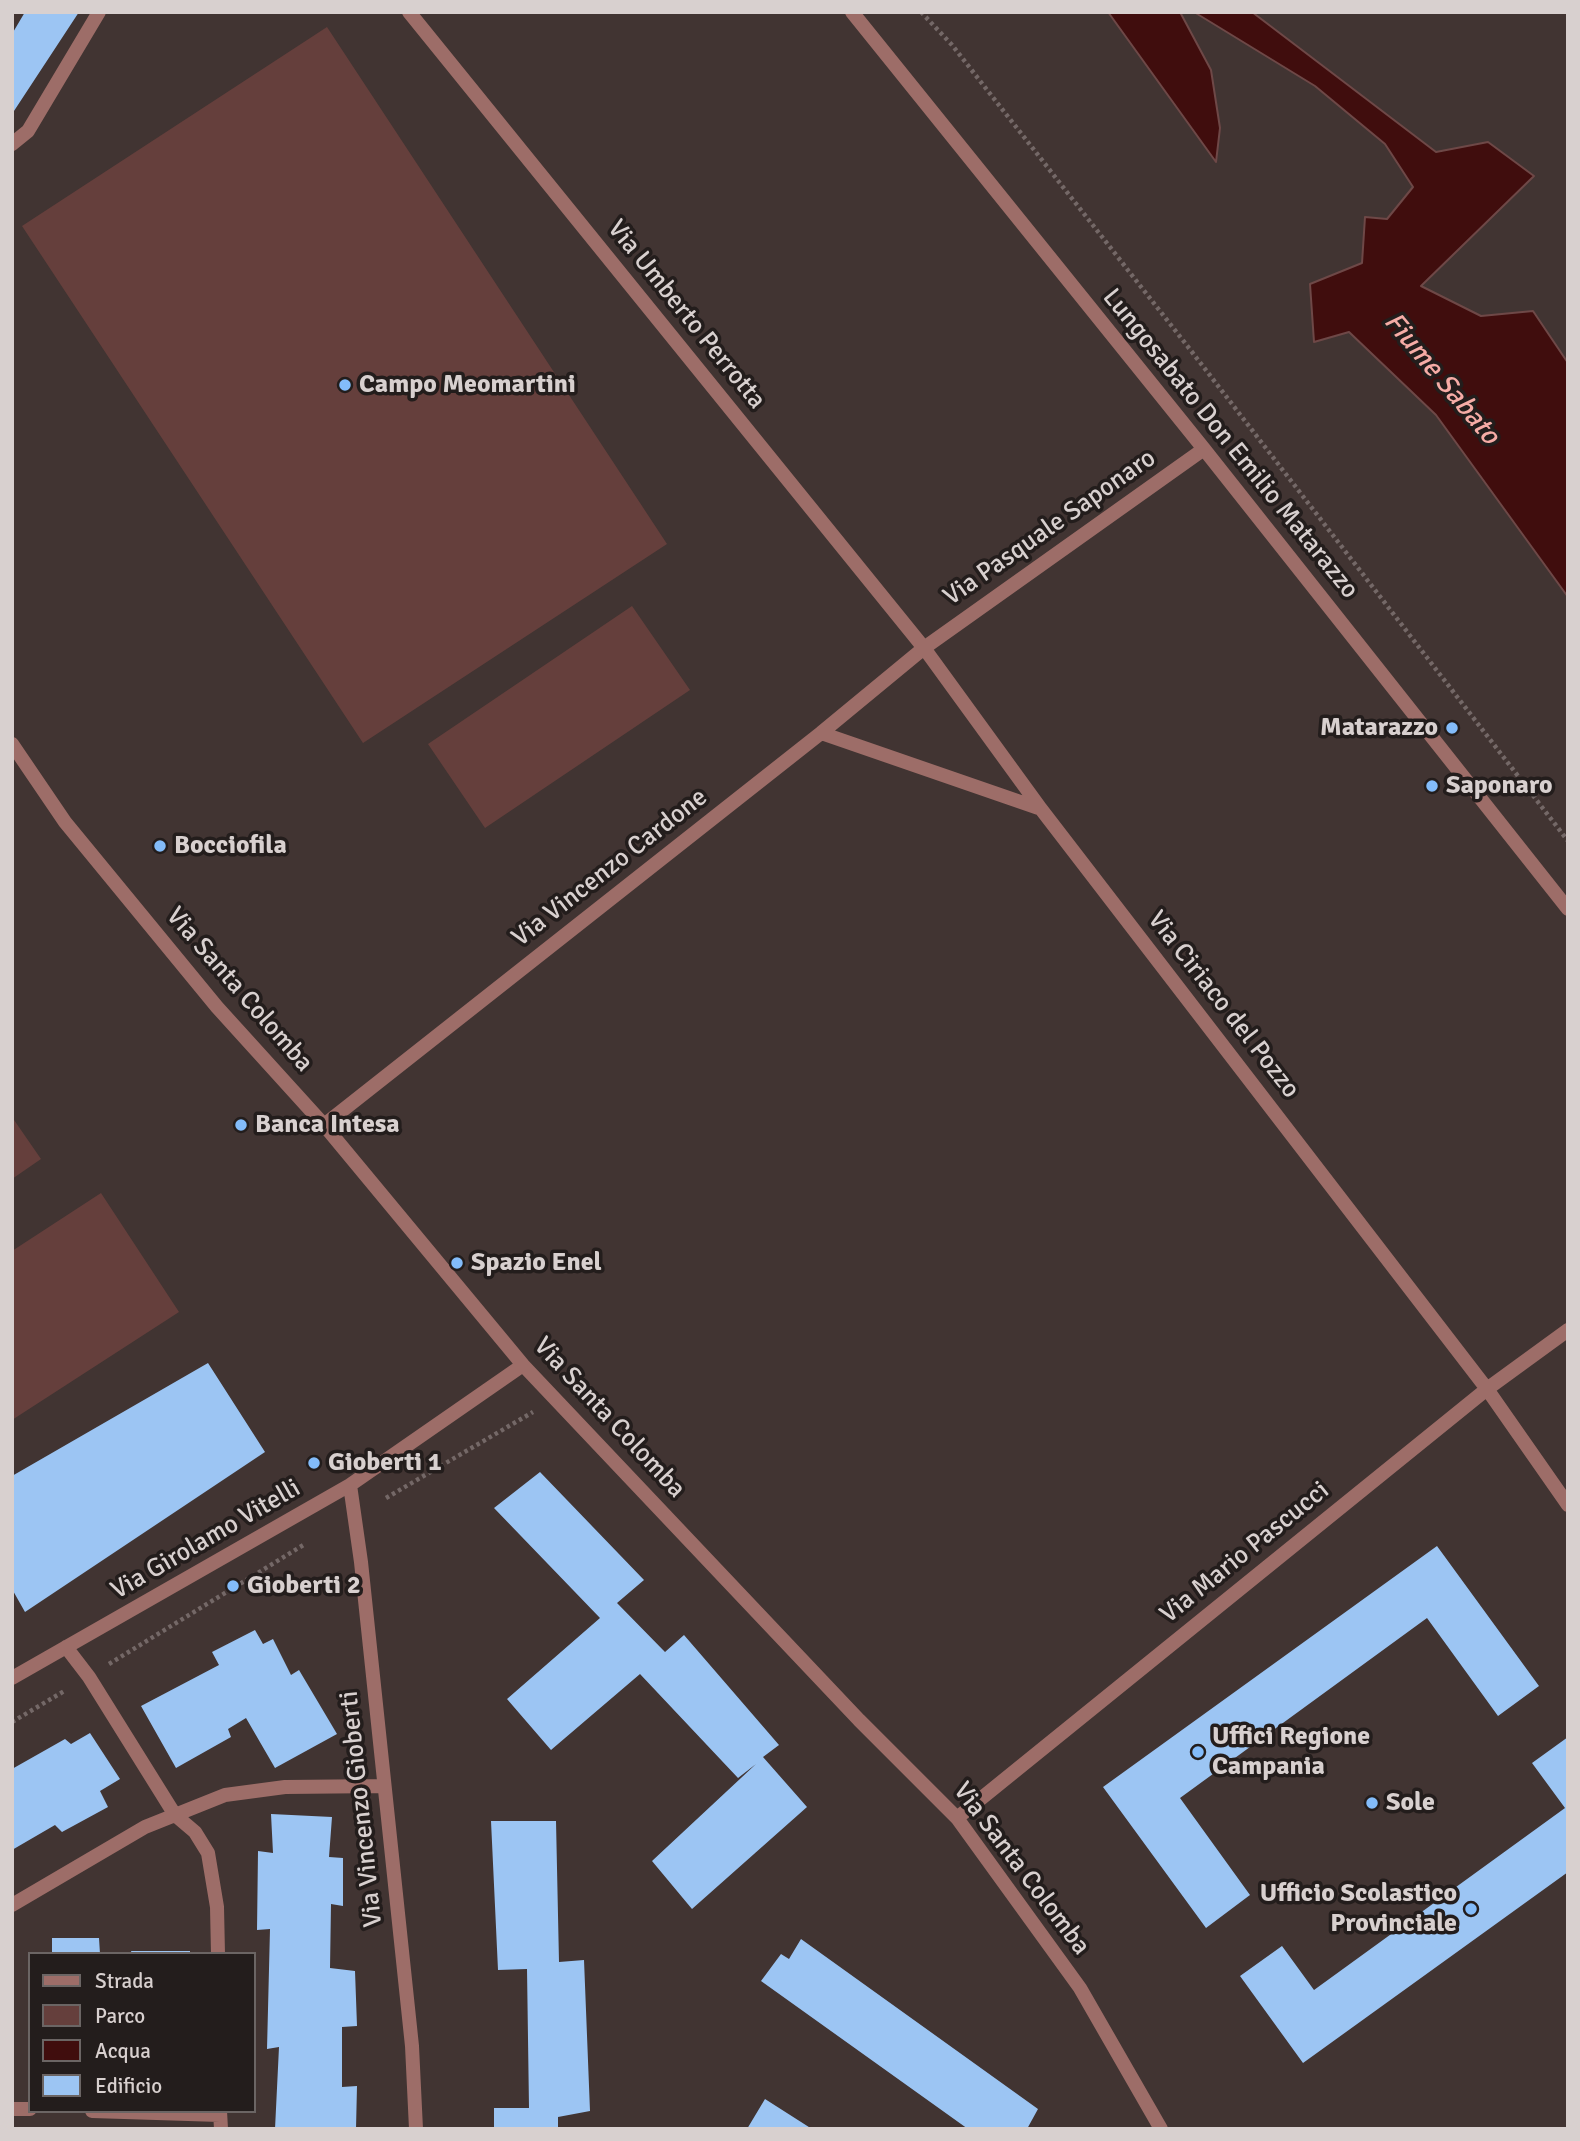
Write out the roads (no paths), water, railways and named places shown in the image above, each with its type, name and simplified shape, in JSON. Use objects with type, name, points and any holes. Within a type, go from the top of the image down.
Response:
[{"type":"street","points":[[12,144],[29,131],[99,12]]},
{"type":"street","name":"Via Umberto Perrotta","points":[[409,12],[924,648]]},
{"type":"street","name":"Lungosabato Don Emilio Matarazzo","points":[[852,12],[1204,449],[1568,909]]},
{"type":"street","name":"Via Pasquale Saponaro","points":[[924,648],[1204,449]]},
{"type":"street","name":"Via Vincenzo Cardone","points":[[324,1125],[821,733],[924,648]]},
{"type":"street","name":"Via Ciriaco del Pozzo","points":[[924,648],[1041,809],[1487,1389],[1568,1506]]},
{"type":"street","points":[[821,733],[1041,809]]},
{"type":"street","name":"Via Santa Colomba","points":[[12,744],[65,822],[217,1007],[324,1125],[523,1365],[859,1720],[957,1818],[1080,1988],[1161,2129]]},
{"type":"street","name":"Via Mario Pascucci","points":[[957,1818],[1487,1389],[1568,1330]]},
{"type":"street","name":"Via Girolamo Vitelli","points":[[12,1678],[350,1485],[523,1365]]},
{"type":"street","name":"Via Vincenzo Gioberti","points":[[350,1485],[361,1562],[412,2046],[416,2129]]},
{"type":"street","points":[[66,1647],[89,1677],[175,1815],[195,1832],[208,1853],[217,1908],[218,1952]]},
{"type":"street","points":[[12,1905],[145,1827],[225,1795],[285,1787],[384,1786]]},
{"type":"street","points":[[129,2113],[220,2118]]},
{"type":"water","points":[[1108,12],[1180,12],[1211,70],[1220,128],[1216,162]]},
{"type":"water","name":"Fiume Sabato","points":[[1194,12],[1252,12],[1436,152],[1488,142],[1534,176],[1421,286],[1481,316],[1533,311],[1568,363],[1568,597],[1436,415],[1349,332],[1314,342],[1310,284],[1362,263],[1365,217],[1387,219],[1413,187],[1385,144],[1315,86]]},
{"type":"place","name":"Campo Meomartini","points":[[345,385]]},
{"type":"place","name":"Matarazzo","points":[[1452,728]]},
{"type":"place","name":"Saponaro","points":[[1432,786]]},
{"type":"place","name":"Bocciofila","points":[[160,846]]},
{"type":"place","name":"Banca Intesa","points":[[241,1125]]},
{"type":"place","name":"Spazio Enel","points":[[457,1263]]},
{"type":"place","name":"Gioberti 1","points":[[314,1463]]},
{"type":"place","name":"Gioberti 2","points":[[233,1586]]},
{"type":"place","name":"Uffici Regione Campania","points":[[1198,1752]]},
{"type":"place","name":"Sole","points":[[1372,1803]]},
{"type":"place","name":"Ufficio Scolastico Provinciale","points":[[1471,1909]]}]
